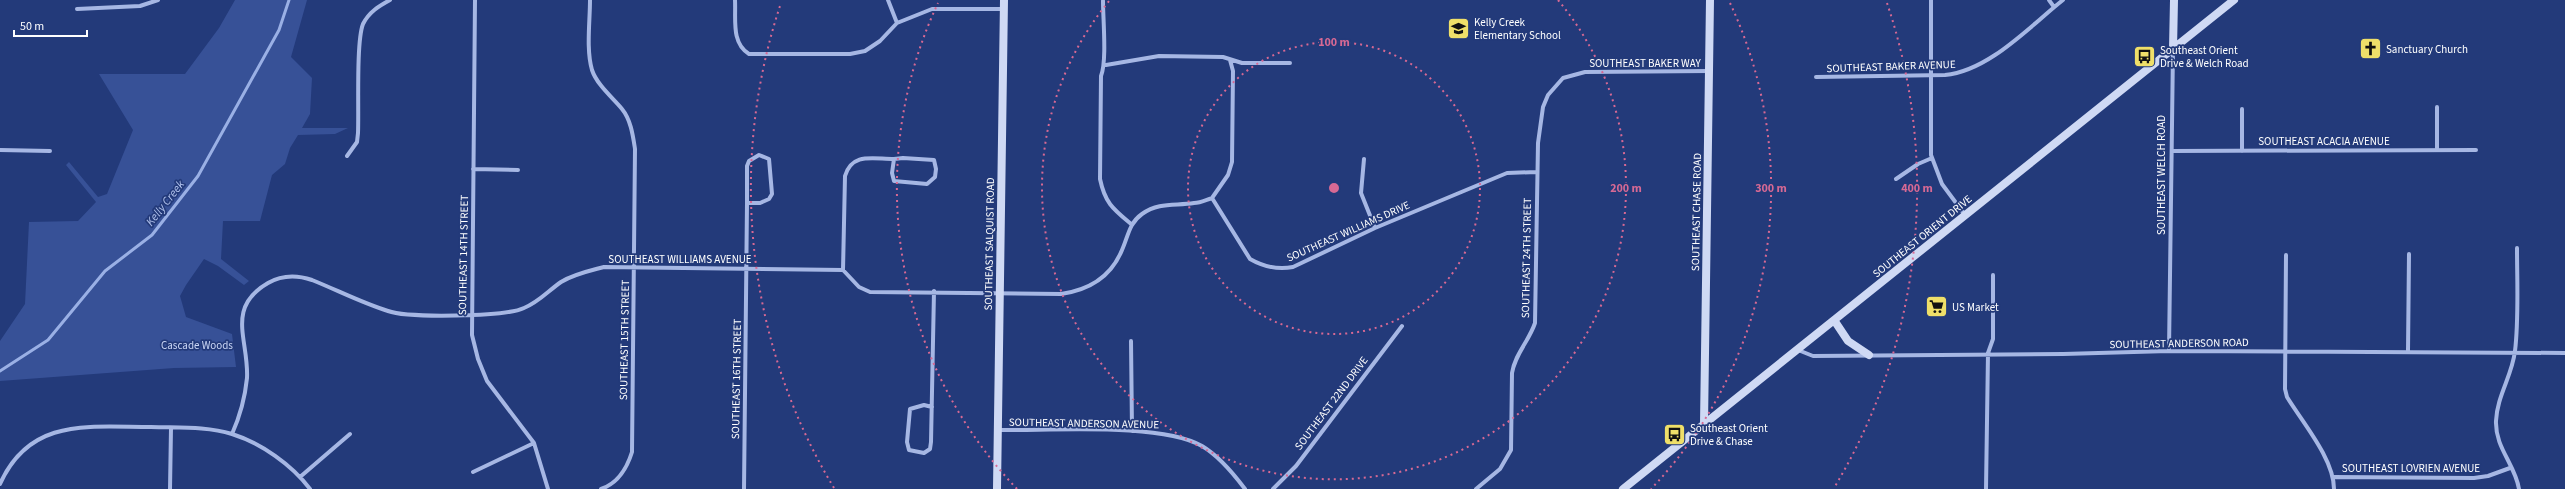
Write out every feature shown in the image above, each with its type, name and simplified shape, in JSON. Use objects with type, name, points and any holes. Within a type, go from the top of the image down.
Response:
[{"type":"street","points":[[77,9],[140,6],[158,0]]},
{"type":"street","points":[[347,156],[357,142],[360,42],[363,24],[376,7],[390,0]]},
{"type":"street","name":"SOUTHEAST 14TH STREET","points":[[475,0],[472,335],[478,359],[487,380],[534,443],[548,489]]},
{"type":"street","name":"SOUTHEAST 15TH STREET","points":[[590,0],[589,44],[592,71],[623,110],[632,129],[636,149],[632,452],[623,473],[615,482],[601,489]]},
{"type":"street","points":[[735,0],[737,39],[740,48],[749,54],[850,54],[865,51],[880,42],[898,22],[932,9],[1003,4]]},
{"type":"street","points":[[888,0],[898,22]]},
{"type":"street","name":"SOUTHEAST CHASE ROAD","points":[[1704,424],[1710,0]]},
{"type":"street","points":[[1931,0],[1932,158],[1942,184],[1965,215]]},
{"type":"street","points":[[2049,0],[2054,7]]},
{"type":"street","name":"SOUTHEAST BAKER AVENUE","points":[[1816,77],[1931,75],[1959,73],[1977,66],[2063,0]]},
{"type":"street","name":"SOUTHEAST WELCH ROAD","points":[[2169,351],[2174,0]]},
{"type":"street","name":"SOUTHEAST ORIENT DRIVE","points":[[1623,489],[2234,0]]},
{"type":"street","points":[[1103,1],[1103,56],[1106,65],[1101,76],[1100,179],[1104,195],[1112,208],[1131,224]]},
{"type":"street","name":"SOUTHEAST SALQUIST ROAD","points":[[997,489],[1003,4]]},
{"type":"street","points":[[1106,65],[1159,56],[1223,57],[1242,62],[1290,62]]},
{"type":"street","points":[[894,159],[892,173],[894,181],[927,184],[935,177],[934,160],[903,158],[854,160],[848,166],[845,176],[842,270],[859,287],[870,292],[934,291],[1061,294],[1082,290],[1096,283],[1107,275],[1116,263],[1131,224],[1152,207],[1195,203],[1212,198],[1228,175],[1232,162],[1233,71],[1230,60]]},
{"type":"street","name":"SOUTHEAST BAKER WAY","points":[[1536,172],[1543,107],[1548,95],[1563,78],[1585,72],[1709,71]]},
{"type":"street","points":[[2437,107],[2437,150]]},
{"type":"street","points":[[2242,109],[2242,151]]},
{"type":"street","points":[[0,150],[50,150]]},
{"type":"street","name":"SOUTHEAST ACACIA AVENUE","points":[[2172,151],[2476,150]]},
{"type":"street","name":"SOUTHEAST 16TH STREET","points":[[744,489],[747,166],[749,161],[759,155],[770,159],[772,194],[769,199],[760,203],[747,203]]},
{"type":"street","points":[[1364,158],[1361,193],[1375,228]]},
{"type":"street","points":[[1896,179],[1918,164],[1932,158]]},
{"type":"street","points":[[473,168],[518,170]]},
{"type":"street","name":"SOUTHEAST WILLIAMS DRIVE","points":[[1212,198],[1250,259],[1260,265],[1282,269],[1293,267],[1375,228],[1507,173],[1536,172]]},
{"type":"street","name":"SOUTHEAST 24TH STREET","points":[[1476,489],[1500,469],[1510,450],[1512,373],[1514,362],[1530,337],[1535,323],[1536,172]]},
{"type":"street","points":[[2517,248],[2515,352],[2499,401],[2496,421],[2498,443],[2510,468],[2518,480],[2519,489]]},
{"type":"street","points":[[2408,351],[2409,254]]},
{"type":"street","points":[[2286,255],[2284,389],[2287,397],[2328,461],[2334,477],[2334,489]]},
{"type":"street","name":"SOUTHEAST WILLIAMS AVENUE","points":[[232,434],[242,407],[247,378],[242,316],[245,304],[255,290],[272,281],[300,276],[389,312],[471,315],[502,314],[522,309],[540,300],[561,282],[581,272],[604,267],[842,270]]},
{"type":"street","points":[[1986,489],[1988,353],[1993,339],[1993,275]]},
{"type":"street","points":[[932,407],[924,405],[910,409],[907,442],[909,450],[924,453],[930,449],[932,407],[934,291]]},
{"type":"street","points":[[1834,320],[1848,341],[1869,354]]},
{"type":"street","name":"SOUTHEAST 22ND DRIVE","points":[[1273,489],[1296,466],[1402,326]]},
{"type":"street","points":[[1131,341],[1132,431]]},
{"type":"street","name":"SOUTHEAST ANDERSON ROAD","points":[[1797,350],[1813,356],[1988,353],[2063,354],[2169,351],[2408,351],[2564,353]]},
{"type":"street","points":[[0,484],[8,469],[22,451],[40,438],[55,431],[82,426],[210,429],[232,434],[261,448],[300,477],[310,489]]},
{"type":"street","points":[[170,489],[171,428]]},
{"type":"street","name":"SOUTHEAST ANDERSON AVENUE","points":[[998,430],[1132,431],[1173,434],[1202,446],[1227,467],[1244,489]]},
{"type":"street","points":[[300,477],[350,434]]},
{"type":"street","points":[[474,472],[534,443]]},
{"type":"street","name":"SOUTHEAST LOVRIEN AVENUE","points":[[2334,477],[2474,478],[2488,476],[2510,468]]},
{"type":"green space","name":"Cascade Woods","points":[[235,0],[307,0],[291,57],[312,78],[310,114],[302,128],[348,128],[335,134],[298,135],[290,148],[285,164],[272,175],[260,221],[223,221],[221,259],[249,281],[244,285],[218,266],[204,259],[180,296],[186,317],[232,334],[236,367],[174,368],[0,381],[0,341],[25,304],[29,222],[78,221],[96,202],[66,165],[69,162],[98,197],[107,194],[133,130],[99,74],[185,74],[219,28]]},
{"type":"waterway","name":"Kelly Creek","points":[[0,371],[48,340],[105,271],[152,235],[198,176],[279,30],[289,0]]},
{"type":"place","name":"Kelly Creek Elementary School","points":[[1458,28]]},
{"type":"place","name":"Sanctuary Church","points":[[2371,49]]},
{"type":"place","name":"Southeast Orient Drive & Welch Road","points":[[2145,56]]},
{"type":"place","name":"US Market","points":[[1936,307]]},
{"type":"place","name":"Southeast Orient Drive & Chase","points":[[1674,434]]}]
